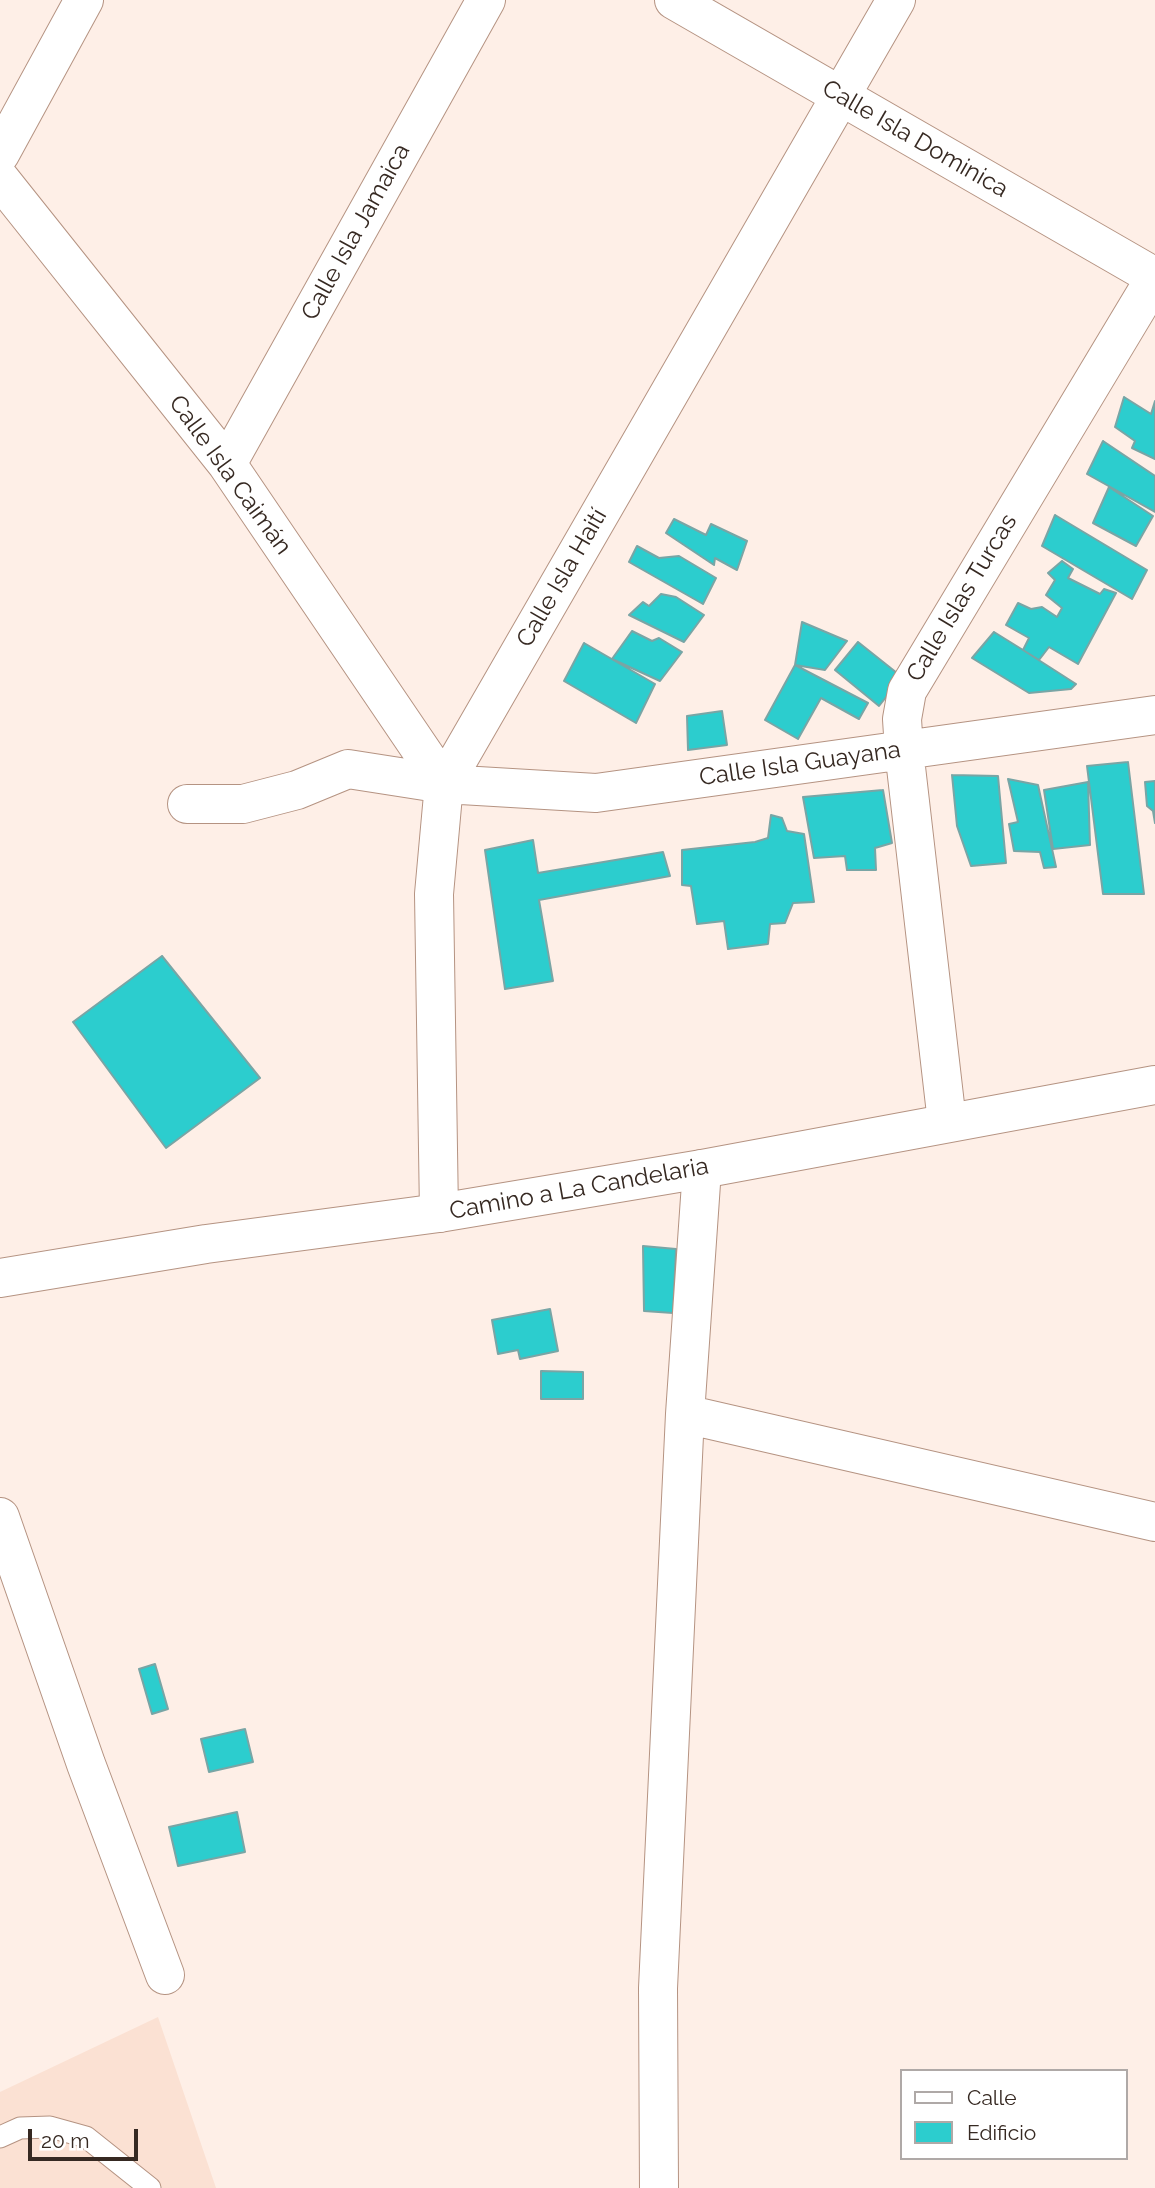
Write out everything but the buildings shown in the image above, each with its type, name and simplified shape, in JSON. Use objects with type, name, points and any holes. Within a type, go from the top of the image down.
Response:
[{"type":"street","points":[[0,154],[84,0]]},
{"type":"street","name":"Calle Isla Jamaica","points":[[227,464],[486,0]]},
{"type":"street","name":"Calle Isla Dominica","points":[[674,0],[1155,278]]},
{"type":"street","name":"Calle Isla Haití","points":[[439,1213],[434,894],[444,783],[896,0]]},
{"type":"street","name":"Calle Isla Caimán","points":[[0,179],[227,464],[444,783]]},
{"type":"street","name":"Calle Islas Turcas","points":[[947,1122],[904,750],[902,719],[906,691],[1155,278]]},
{"type":"street","name":"Calle Isla Guayana","points":[[187,804],[243,804],[297,790],[348,769],[444,783],[596,793],[1155,715]]},
{"type":"street","name":"Camino a La Candelaria","points":[[0,1278],[206,1244],[439,1213],[702,1169],[1155,1085]]},
{"type":"street","points":[[659,2188],[658,1988],[685,1414],[702,1169]]},
{"type":"street","points":[[685,1414],[1155,1522]]},
{"type":"street","points":[[0,1517],[86,1764],[165,1975]]},
{"type":"lane","points":[[0,2137],[20,2128],[50,2127],[86,2137],[150,2188]]},
{"type":"shaded area","points":[[158,2017],[216,2188],[0,2188],[0,2092]]}]
